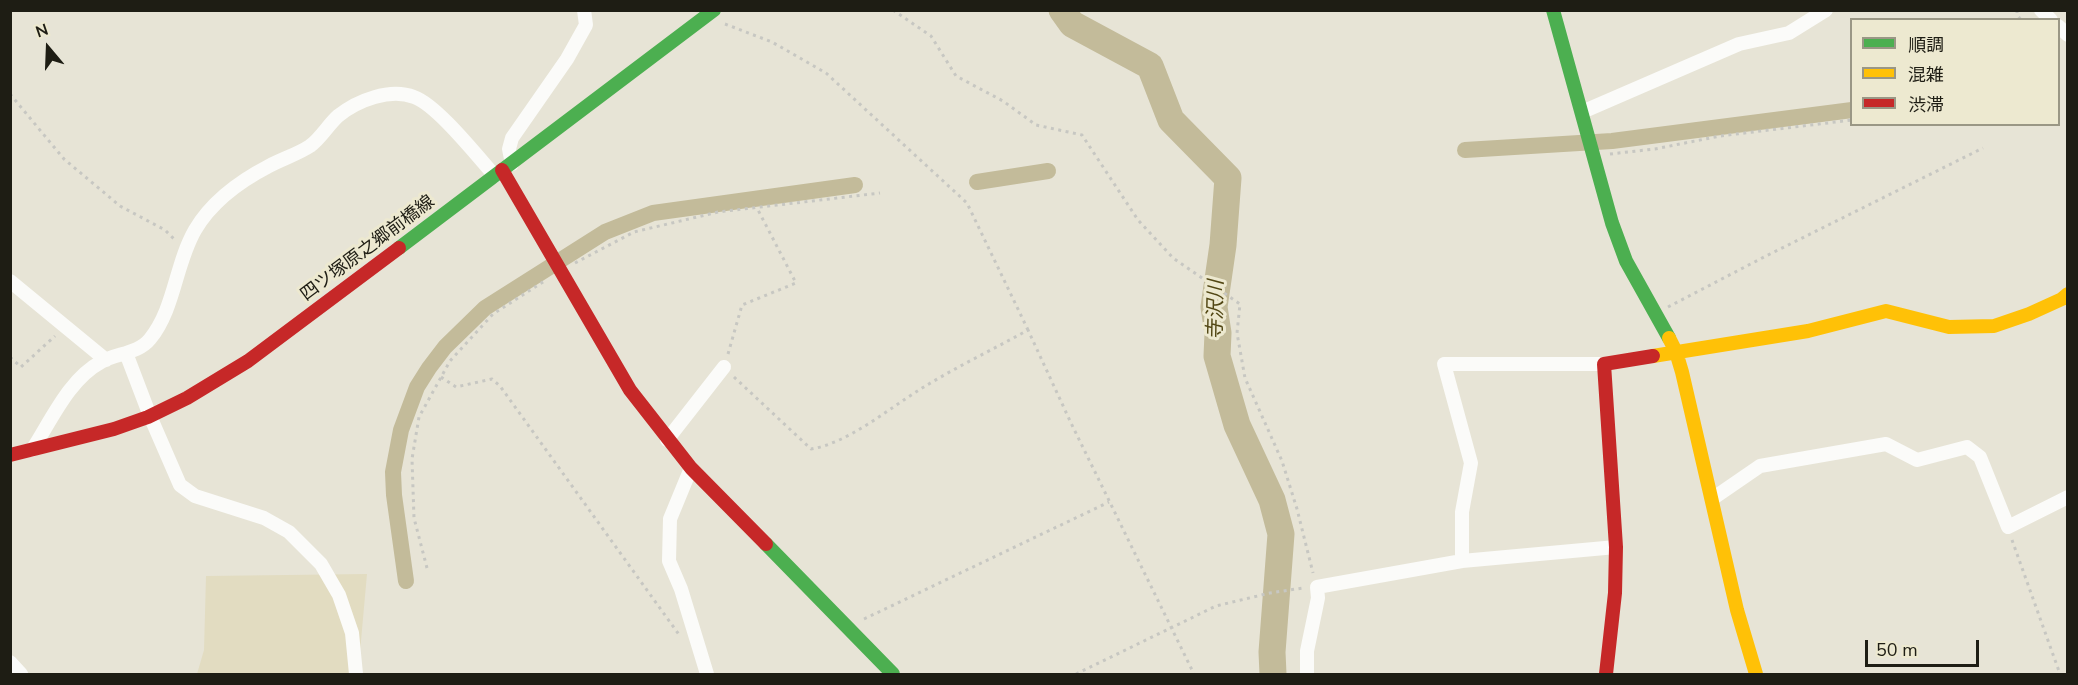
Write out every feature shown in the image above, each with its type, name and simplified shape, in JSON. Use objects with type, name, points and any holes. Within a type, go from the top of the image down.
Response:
[{"type":"street","points":[[503,170],[512,138],[567,59],[586,25],[584,10]]},
{"type":"street","points":[[1553,10],[1612,222],[1626,261],[1676,352],[1737,610],[1756,675]]},
{"type":"street","points":[[1581,112],[1739,44],[1789,33],[1826,10]]},
{"type":"street","name":"四ツ塚原之郷前橋線","points":[[10,455],[92,435],[150,416],[200,391],[248,361],[710,13]]},
{"type":"street","points":[[32,450],[82,375],[106,360],[142,346],[150,339],[167,310],[180,264],[195,230],[220,197],[270,165],[310,145],[339,116],[364,101],[398,93],[416,97],[427,103],[456,132],[503,170],[630,390],[691,468],[893,675]]},
{"type":"street","points":[[10,281],[106,360]]},
{"type":"street","points":[[1462,561],[1462,512],[1471,463],[1444,364],[1604,364],[1808,331],[1886,311],[1949,327],[1994,326],[2029,314],[2062,299],[2067,294]]},
{"type":"street","points":[[126,353],[180,485],[195,496],[264,518],[289,532],[321,564],[339,595],[352,633],[356,675]]},
{"type":"street","points":[[1604,364],[1616,548],[1615,593],[1606,675]]},
{"type":"street","points":[[668,440],[724,367]]},
{"type":"street","points":[[1712,499],[1760,466],[1886,444],[1917,460],[1966,447],[1980,457],[2007,526],[2067,497]]},
{"type":"street","points":[[691,468],[670,519],[669,561],[681,589],[707,675]]},
{"type":"street","points":[[1307,675],[1307,651],[1318,598],[1317,587],[1462,561],[1616,548]]},
{"type":"street","points":[[10,662],[21,675]]},
{"type":"path","points":[[892,10],[931,36],[956,76],[1004,101],[1036,125],[1082,135],[1138,220],[1173,258],[1240,304],[1238,333],[1245,378],[1282,461],[1317,587]]},
{"type":"path","points":[[710,13],[772,42],[826,74],[966,203],[1194,675]]},
{"type":"path","points":[[10,94],[64,159],[120,206],[165,230],[185,252]]},
{"type":"path","points":[[1592,146],[1654,149],[1720,136],[1850,120]]},
{"type":"path","points":[[1656,313],[1983,148]]},
{"type":"path","points":[[427,568],[414,518],[412,459],[420,417],[450,361],[493,314],[561,271],[634,232],[718,212],[880,193]]},
{"type":"path","points":[[757,208],[796,283],[742,305],[724,367],[811,449],[824,447],[840,440],[921,388],[1028,330]]},
{"type":"path","points":[[10,357],[21,367],[65,326]]},
{"type":"path","points":[[441,377],[456,387],[492,379],[500,386],[682,638]]},
{"type":"path","points":[[864,619],[1109,501]]},
{"type":"path","points":[[2007,526],[2061,675]]},
{"type":"path","points":[[1076,675],[1216,606],[1295,589]]},
{"type":"shaded area","points":[[367,574],[358,674],[197,674],[204,650],[206,576]]},
{"type":"waterway","name":"寺沢川","points":[[1062,10],[1072,24],[1150,66],[1171,120],[1228,178],[1223,245],[1214,307],[1218,333],[1217,356],[1237,425],[1272,500],[1281,534],[1272,652],[1273,674]]},
{"type":"waterway","points":[[1465,150],[1612,141],[1850,110]]},
{"type":"waterway","points":[[977,182],[1048,171]]},
{"type":"waterway","points":[[406,581],[393,472],[401,430],[417,387],[429,368],[445,347],[485,308],[605,232],[653,213],[855,185]]},
{"type":"traffic: fast","points":[[399,248],[714,10]]},
{"type":"traffic: fast","points":[[1553,10],[1612,223],[1626,261],[1669,338]]},
{"type":"traffic: fast","points":[[766,544],[893,674]]},
{"type":"traffic: slow","points":[[1653,356],[1808,331],[1886,311],[1949,327],[1994,326],[2029,314],[2068,294]]},
{"type":"traffic: slow","points":[[1669,338],[1682,372],[1737,610],[1756,674]]},
{"type":"traffic: jam","points":[[502,170],[630,390],[691,468],[766,544]]},
{"type":"traffic: jam","points":[[10,455],[114,429],[148,417],[187,398],[248,361],[399,248]]},
{"type":"traffic: jam","points":[[1606,674],[1615,593],[1616,547],[1604,364],[1653,356]]}]
